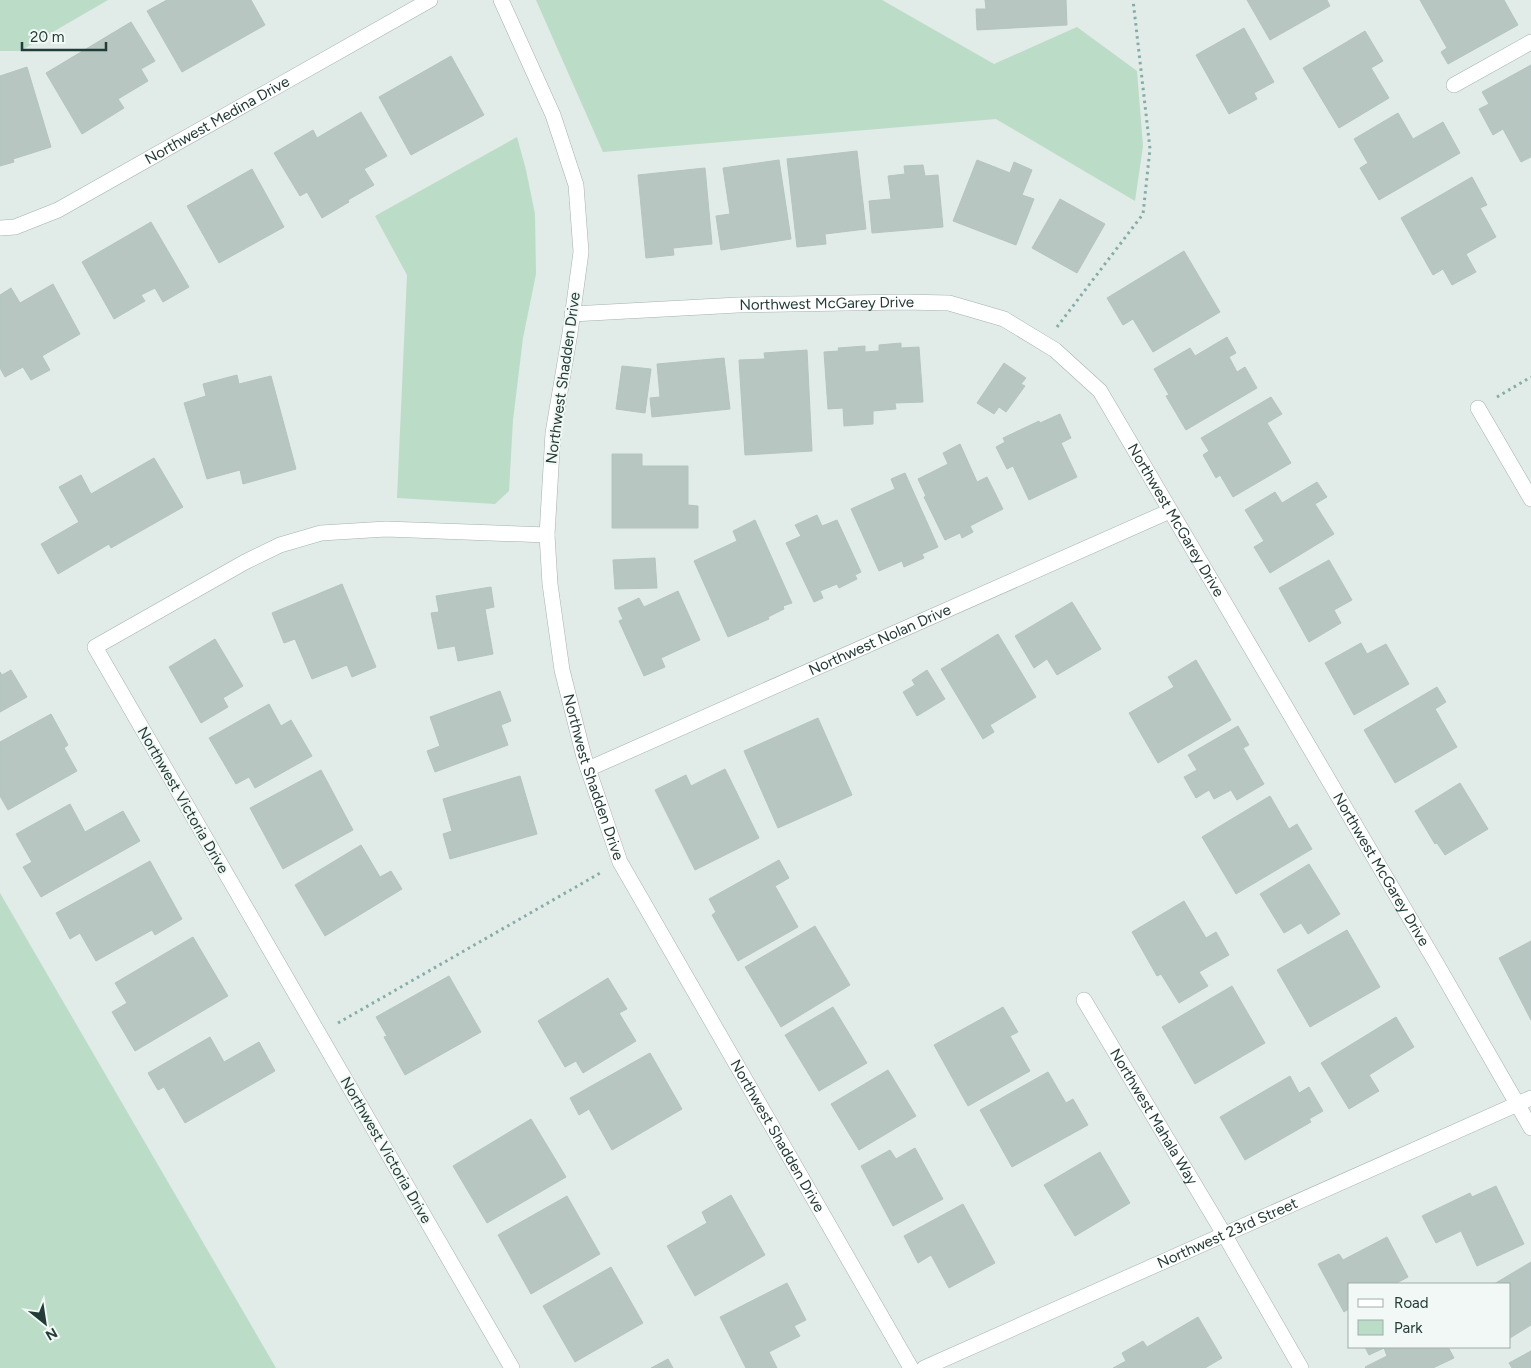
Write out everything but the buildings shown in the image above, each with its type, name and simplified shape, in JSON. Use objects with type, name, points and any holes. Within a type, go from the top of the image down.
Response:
[{"type":"street","name":"Northwest Medina Drive","points":[[0,228],[15,227],[58,210],[430,0]]},
{"type":"street","name":"Northwest Shadden Drive","points":[[500,0],[553,115],[576,185],[581,252],[552,432],[547,535],[550,584],[562,670],[588,769],[620,862],[911,1368]]},
{"type":"street","points":[[1454,85],[1531,42]]},
{"type":"street","name":"Northwest McGarey Drive","points":[[572,314],[738,305],[949,303],[1004,319],[1055,350],[1100,391],[1435,961],[1524,1101],[1531,1128]]},
{"type":"street","points":[[1478,408],[1531,499]]},
{"type":"street","name":"Northwest Nolan Drive","points":[[588,769],[1170,511]]},
{"type":"street","name":"Northwest Victoria Drive","points":[[512,1368],[95,647],[245,562],[280,545],[321,533],[386,529],[547,535]]},
{"type":"street","name":"Northwest Mahala Way","points":[[1084,1000],[1224,1234],[1301,1368]]},
{"type":"street","name":"Northwest 23rd Street","points":[[924,1368],[1524,1101]]},
{"type":"path","points":[[1045,344],[1143,214],[1150,148],[1133,0]]},
{"type":"path","points":[[1478,408],[1531,377]]},
{"type":"path","points":[[319,1034],[620,862]]},
{"type":"green space","points":[[0,0],[108,0],[20,51],[0,51]]},
{"type":"green space","points":[[536,0],[882,0],[994,64],[1077,27],[1137,71],[1143,146],[1135,201],[996,119],[603,152]]},
{"type":"green space","points":[[517,137],[535,214],[536,274],[523,338],[513,420],[509,491],[495,504],[397,498],[407,275],[375,216]]},
{"type":"green space","points":[[0,893],[276,1368],[0,1368]]}]
